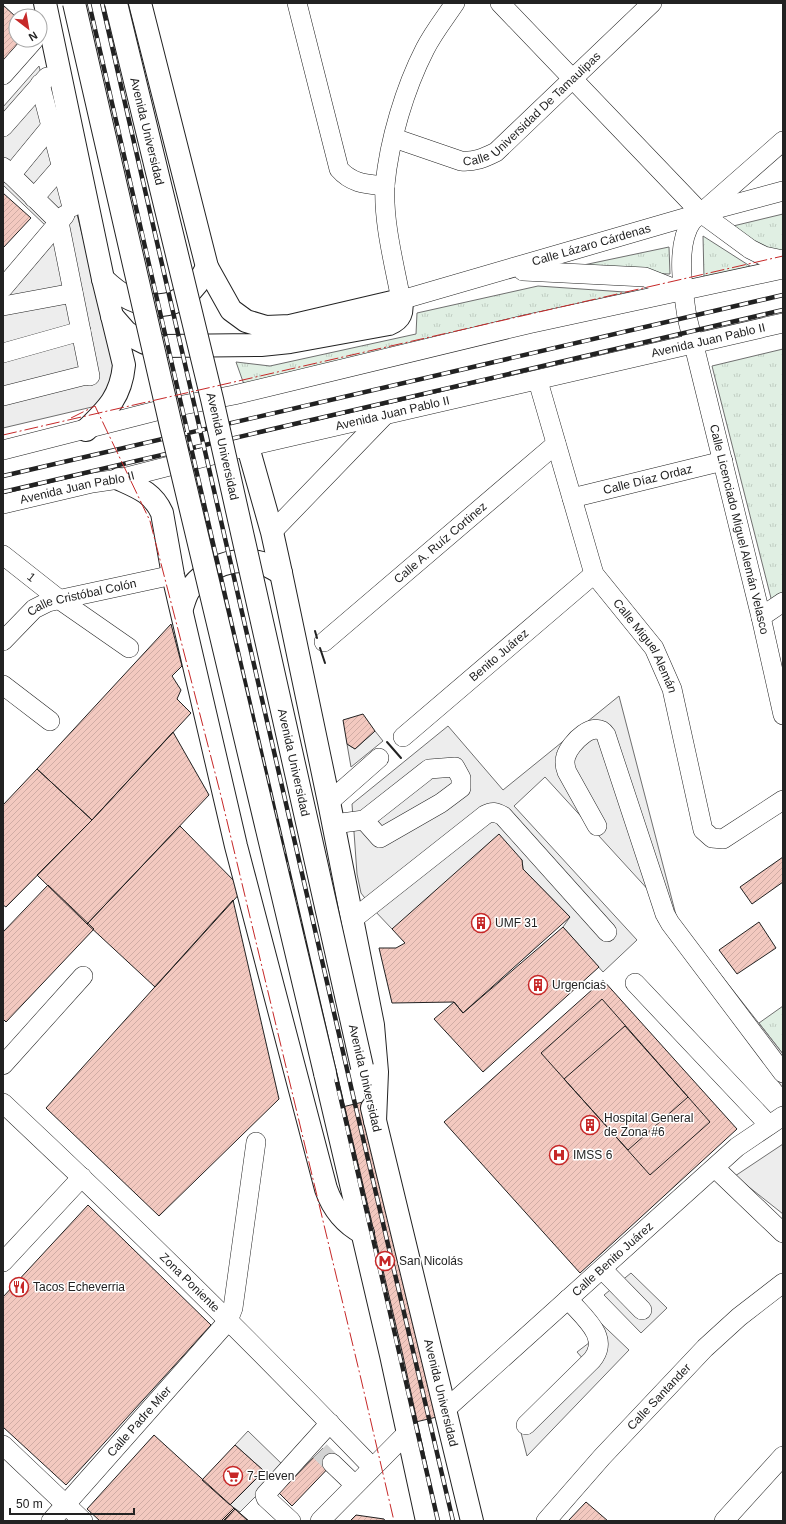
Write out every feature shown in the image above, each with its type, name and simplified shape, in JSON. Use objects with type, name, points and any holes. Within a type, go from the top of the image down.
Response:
[{"type":"highway","points":[[74,3],[170,426],[363,1233],[427,1521]]},
{"type":"highway","name":"Avenida Universidad","points":[[116,3],[212,399],[362,1067],[472,1521]]},
{"type":"highway","points":[[112,316],[126,332],[146,343],[155,346],[261,345],[290,342],[389,324],[400,316],[402,311],[401,300],[290,326],[266,327],[246,321],[231,310],[207,266],[140,3]]},
{"type":"highway","points":[[48,30],[58,64],[76,150],[78,200],[103,279],[124,365],[118,392],[111,404],[86,430]]},
{"type":"highway","points":[[103,279],[116,292],[136,302],[155,306],[179,299],[194,289],[207,266]]},
{"type":"highway","points":[[248,447],[272,532],[334,824],[376,1048],[378,1072],[375,1121]]},
{"type":"highway","points":[[119,479],[146,491],[158,505],[162,513],[174,575],[236,846],[326,1189],[333,1207],[339,1215],[363,1233]]},
{"type":"highway","points":[[182,608],[190,589],[194,584],[204,574],[222,564],[242,560],[263,564],[281,573]]},
{"type":"street","points":[[297,3],[339,169],[350,179],[358,183],[385,186]]},
{"type":"street","points":[[401,300],[388,236],[385,186],[394,138],[409,83],[426,47],[455,3]]},
{"type":"street","points":[[500,3],[701,213],[750,249],[764,256],[783,260]]},
{"type":"street","name":"Calle Universidad De Tamaulipas","points":[[394,138],[461,161],[477,161],[496,152],[652,3]]},
{"type":"street","points":[[3,75],[27,48]]},
{"type":"street","points":[[3,127],[58,64]]},
{"type":"street","points":[[3,288],[78,200],[61,167],[40,84]]},
{"type":"street","points":[[3,396],[86,375],[90,376],[59,222],[7,171],[51,126],[66,107]]},
{"type":"street","name":"Calle Licenciado Miguel Alemán Velasco","points":[[783,141],[692,221],[684,235],[682,250],[683,292],[693,343],[724,460],[783,715]]},
{"type":"street","points":[[34,198],[76,150]]},
{"type":"street","name":"Calle Lázaro Cárdenas","points":[[401,300],[701,213],[783,191]]},
{"type":"street","points":[[3,450],[168,408],[234,395],[528,324],[683,292],[783,269]]},
{"type":"street","points":[[508,270],[645,277],[683,292]]},
{"type":"street","points":[[3,306],[73,292]]},
{"type":"street","name":"Avenida Juan Pablo II","points":[[3,504],[92,483],[119,479],[248,447],[783,323]]},
{"type":"street","points":[[3,353],[81,331]]},
{"type":"street","name":"Calle Miguel Alemán","points":[[538,381],[594,574],[643,632],[654,648],[672,689],[703,830],[712,838],[722,839],[783,800]]},
{"type":"street","points":[[272,532],[386,415]]},
{"type":"street","name":"Calle A. Ruíz Cortinez","points":[[324,642],[556,444]]},
{"type":"street","name":"Calle Díaz Ordaz","points":[[572,498],[724,460]]},
{"type":"street","name":"1","points":[[3,555],[60,600],[129,648]]},
{"type":"street","name":"Benito Juárez","points":[[403,737],[594,574]]},
{"type":"street","name":"Calle Cristóbal Colón","points":[[3,641],[34,609],[48,602],[174,575]]},
{"type":"street","points":[[761,617],[783,602]]},
{"type":"street","points":[[3,685],[50,721]]},
{"type":"street","points":[[597,826],[567,772],[565,765],[570,747],[588,731],[595,728],[603,731],[606,735],[665,914],[670,923],[783,1073]]},
{"type":"street","points":[[329,802],[379,758]]},
{"type":"street","points":[[334,824],[364,820],[429,769],[455,767],[462,778],[461,788],[441,803],[380,838],[364,820]]},
{"type":"street","points":[[352,920],[485,815],[490,812],[497,812],[503,816],[607,932]]},
{"type":"street","points":[[3,1065],[82,976]]},
{"type":"street","points":[[635,983],[776,1121]]},
{"type":"street","name":"Zona Poniente","points":[[3,1103],[82,1177],[228,1321],[372,1467]]},
{"type":"street","name":"Calle Benito Juárez","points":[[446,1409],[737,1147],[776,1121]]},
{"type":"street","points":[[228,1321],[233,1308],[256,1142]]},
{"type":"street","points":[[714,1168],[783,1233]]},
{"type":"street","points":[[3,1262],[82,1177]]},
{"type":"street","points":[[602,1269],[642,1310]]},
{"type":"street","name":"Calle Santander","points":[[546,1521],[602,1457],[705,1348],[739,1317],[783,1283]]},
{"type":"street","points":[[526,1425],[592,1360],[600,1348],[600,1340],[597,1333],[568,1299]]},
{"type":"street","name":"Calle Padre Mier","points":[[51,1521],[228,1321]]},
{"type":"street","points":[[291,1521],[266,1498],[265,1495],[321,1453],[330,1423]]},
{"type":"street","points":[[320,1521],[407,1433]]},
{"type":"street","points":[[3,1445],[83,1521]]},
{"type":"street","points":[[321,1453],[355,1485]]},
{"type":"street","points":[[724,1521],[783,1456]]},
{"type":"green space","points":[[783,214],[783,254],[769,257],[729,227]]},
{"type":"green space","points":[[703,236],[753,268],[704,278]]},
{"type":"green space","points":[[669,247],[670,274],[555,271]]},
{"type":"green space","points":[[538,286],[639,293],[246,390],[236,362],[270,366],[416,334],[417,313]]},
{"type":"green space","points":[[783,349],[783,599],[773,606],[712,366]]},
{"type":"green space","points":[[783,1006],[783,1054],[759,1023]]},
{"type":"shaded area","points":[[39,66],[118,374],[109,403],[3,428],[3,277],[46,226],[3,185],[3,107]]},
{"type":"shaded area","points":[[619,696],[677,919],[783,1054],[783,1088],[658,921],[652,894],[545,777],[514,806],[637,940],[603,972],[563,927],[570,917],[523,869],[522,860],[392,929],[374,910],[361,893],[357,874],[352,804],[448,726],[503,790]]},
{"type":"shaded area","points":[[375,731],[383,741],[351,767],[347,744],[355,749]]},
{"type":"shaded area","points":[[783,1144],[783,1214],[735,1176]]},
{"type":"shaded area","points":[[631,1273],[667,1308],[641,1333],[604,1295]]},
{"type":"shaded area","points":[[587,1310],[629,1350],[527,1456],[519,1425],[584,1360],[577,1352],[598,1336]]},
{"type":"shaded area","points":[[248,1431],[285,1467],[240,1512],[230,1505],[264,1471],[235,1445]]},
{"type":"building","points":[[3,5],[8,10],[8,48],[14,48],[3,61]]},
{"type":"building","points":[[3,193],[31,218],[3,248]]},
{"type":"building","points":[[171,624],[182,666],[172,676],[181,690],[177,699],[191,713],[92,820],[37,769]]},
{"type":"building","points":[[363,714],[375,731],[355,749],[347,744],[343,720]]},
{"type":"building","points":[[173,732],[209,795],[87,924],[37,875],[92,820]]},
{"type":"building","points":[[37,769],[92,820],[6,907],[3,905],[3,805]]},
{"type":"building","points":[[180,826],[243,890],[155,987],[87,924]]},
{"type":"building","name":"UMF 31","points":[[499,834],[522,860],[523,869],[570,917],[463,1013],[454,1002],[392,1003],[379,948],[396,948],[405,943],[392,929]]},
{"type":"building","points":[[783,857],[783,882],[752,904],[740,887]]},
{"type":"building","points":[[48,885],[94,929],[6,1022],[3,1019],[3,932]]},
{"type":"building","points":[[233,900],[279,1099],[159,1216],[46,1108]]},
{"type":"building","points":[[759,922],[776,948],[737,974],[719,950]]},
{"type":"building","name":"Urgencias","points":[[563,927],[599,967],[483,1072],[434,1019],[454,1002],[463,1013]]},
{"type":"building","name":"Hospital General de Zona #6","points":[[603,980],[737,1129],[580,1273],[444,1122]]},
{"type":"building","points":[[602,999],[710,1122],[650,1175],[541,1053]]},
{"type":"building","points":[[625,1026],[688,1097],[628,1150],[564,1079]]},
{"type":"building","points":[[367,1101],[441,1416],[403,1425],[330,1110]]},
{"type":"building","points":[[88,1205],[211,1325],[66,1485],[3,1427],[3,1297]]},
{"type":"building","points":[[154,1435],[235,1509],[223,1521],[100,1521],[87,1509]]},
{"type":"building","name":"7-Eleven","points":[[235,1445],[264,1471],[230,1505],[202,1480]]},
{"type":"building","points":[[323,1448],[336,1460],[292,1506],[279,1493]]},
{"type":"building","points":[[586,1502],[608,1521],[568,1521]]},
{"type":"building","points":[[234,1508],[249,1521],[221,1521]]},
{"type":"building","points":[[235,1509],[248,1521],[224,1521]]},
{"type":"building","points":[[356,1515],[384,1519],[385,1521],[350,1521]]},
{"type":"tunnel","points":[[320,1451],[332,1463]]},
{"type":"railway","points":[[89,3],[438,1521]]},
{"type":"railway","points":[[102,3],[355,1104],[453,1521]]},
{"type":"railway","points":[[3,476],[783,295]]},
{"type":"railway","points":[[3,492],[783,310]]},
{"type":"wall","points":[[315,631],[317,638]]},
{"type":"wall","points":[[320,648],[325,663]]},
{"type":"wall","points":[[387,742],[401,758]]},
{"type":"power","points":[[3,435],[783,256]]},
{"type":"power","points":[[71,418],[95,406],[150,521],[220,792],[394,1521]]},
{"type":"place","name":"UMF 31","points":[[481,923]]},
{"type":"place","name":"Urgencias","points":[[538,985]]},
{"type":"place","name":"Hospital General de Zona #6","points":[[590,1125]]},
{"type":"place","name":"IMSS 6","points":[[559,1155]]},
{"type":"place","name":"San Nicolás","points":[[385,1261]]},
{"type":"place","name":"Tacos Echeverria","points":[[19,1287]]},
{"type":"place","name":"7-Eleven","points":[[233,1476]]}]
